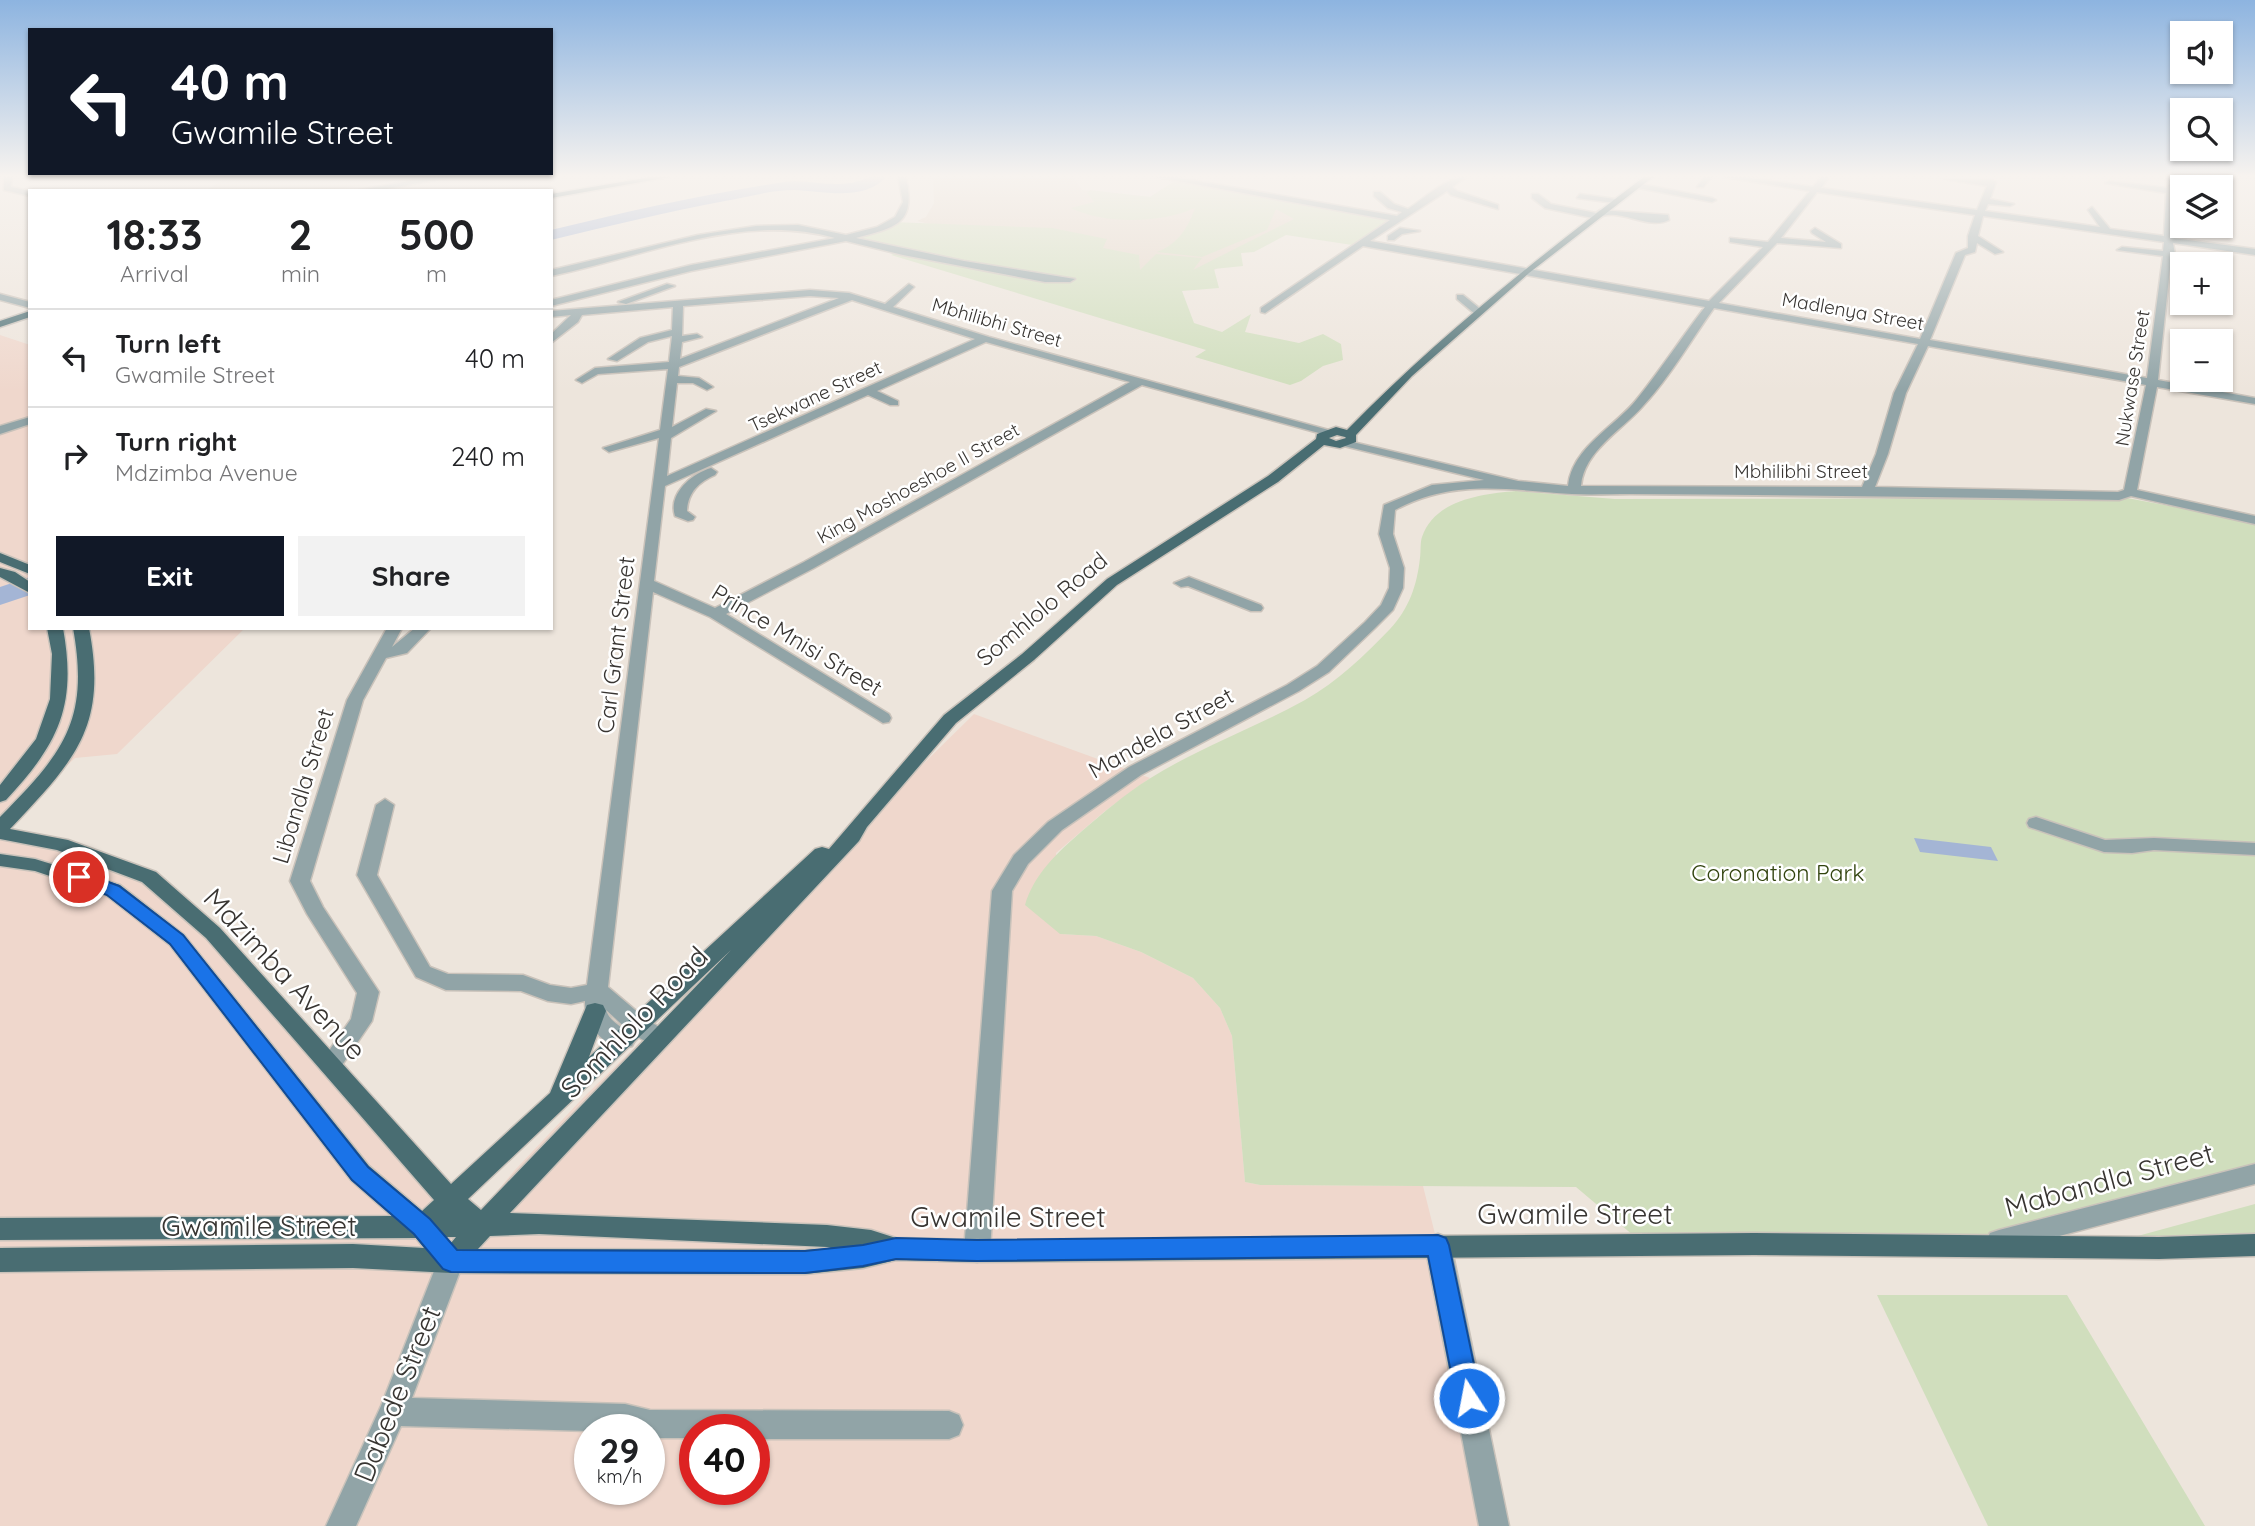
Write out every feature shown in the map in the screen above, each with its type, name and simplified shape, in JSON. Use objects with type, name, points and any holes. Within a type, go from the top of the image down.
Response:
[{"type":"main road","name":"Somhlolo Road","points":[[451,1200],[829,846],[859,824],[950,719],[1028,657],[1112,582],[1335,437],[1378,404],[1479,312],[1555,248]]},
{"type":"main road","points":[[0,324],[28,315]]},
{"type":"main road","points":[[0,557],[28,569]]},
{"type":"main road","points":[[0,572],[25,586]]},
{"type":"main road","points":[[0,796],[27,769],[39,752],[51,725],[62,675],[55,630]]},
{"type":"main road","points":[[0,830],[54,772],[75,741],[90,677],[81,630]]},
{"type":"main road","name":"Somhlolo Road","points":[[451,1261],[528,1174],[852,838],[859,824]]},
{"type":"main road","name":"Mdzimba Avenue","points":[[0,830],[61,844],[149,877],[213,933],[451,1200],[483,1227]]},
{"type":"main road","points":[[0,860],[35,865],[113,890],[177,940],[360,1173],[422,1227],[451,1261]]},
{"type":"main road","points":[[557,1101],[584,1044],[596,1001]]},
{"type":"main road","points":[[531,1127],[576,1125]]},
{"type":"main road","points":[[422,1227],[451,1200]]},
{"type":"main road","points":[[378,1229],[394,1204]]},
{"type":"main road","name":"Gwamile Street","points":[[0,1229],[378,1229],[539,1223],[827,1236],[872,1241],[896,1248],[977,1251],[1438,1245],[2159,1248],[2255,1245]]},
{"type":"main road","name":"Gwamile Street","points":[[0,1260],[353,1256],[451,1261],[805,1262],[863,1256],[896,1248]]},
{"type":"street","points":[[553,273],[659,248]]},
{"type":"street","points":[[553,302],[649,274],[703,266],[778,248]]},
{"type":"street","points":[[890,248],[1045,279],[1070,279]]},
{"type":"street","points":[[1265,310],[1355,248]]},
{"type":"street","name":"Madlenya Street","points":[[1393,248],[2255,401]]},
{"type":"street","points":[[1574,490],[1576,471],[1594,447],[1640,403],[1711,305],[1767,248]]},
{"type":"street","points":[[1867,491],[1882,454],[1900,393],[1961,253],[1972,248]]},
{"type":"street","points":[[1992,248],[1998,252]]},
{"type":"street","name":"Nukwase Street","points":[[2130,492],[2152,383],[2169,248]]},
{"type":"street","points":[[2230,248],[2255,252]]},
{"type":"street","points":[[2122,250],[2170,254]]},
{"type":"street","points":[[693,261],[703,266]]},
{"type":"street","points":[[814,293],[835,284]]},
{"type":"street","points":[[596,310],[670,286]]},
{"type":"street","points":[[885,309],[909,287]]},
{"type":"street","name":"Mbhilibhi Street","points":[[553,314],[814,293],[852,297],[985,339],[1518,485],[1574,490],[1867,491],[2119,496],[2130,492],[2255,520]]},
{"type":"street","points":[[0,297],[28,304]]},
{"type":"street","points":[[582,380],[594,371],[673,369],[852,297]]},
{"type":"street","points":[[1460,297],[1479,312]]},
{"type":"street","points":[[725,306],[758,303],[802,316]]},
{"type":"street","name":"Carl Grant Street","points":[[596,1001],[648,584],[677,336],[678,305]]},
{"type":"street","points":[[553,338],[578,312]]},
{"type":"street","points":[[728,329],[743,341]]},
{"type":"street","points":[[613,359],[644,340],[677,336],[697,337]]},
{"type":"street","name":"Tsekwane Street","points":[[659,484],[867,391],[932,366],[985,339]]},
{"type":"street","points":[[673,369],[707,387]]},
{"type":"street","name":"King Moshoeshoe II Street","points":[[715,614],[834,552],[1138,382]]},
{"type":"street","points":[[867,391],[894,402]]},
{"type":"street","points":[[609,448],[665,434],[710,411]]},
{"type":"street","points":[[0,430],[28,421]]},
{"type":"street","points":[[786,428],[802,436]]},
{"type":"street","points":[[688,517],[680,513],[680,503],[687,489],[699,477],[729,464],[717,459]]},
{"type":"street","name":"Mandela Street","points":[[977,1251],[1002,891],[1021,860],[1055,826],[1106,790],[1135,771],[1293,688],[1323,669],[1370,625],[1388,607],[1396,588],[1396,568],[1386,534],[1389,508],[1415,492],[1442,485],[1518,485]]},
{"type":"street","points":[[1181,583],[1189,581],[1256,608]]},
{"type":"street","name":"Prince Mnisi Street","points":[[648,584],[715,614],[883,718]]},
{"type":"street","name":"Libandla Street","points":[[330,1065],[361,1021],[368,992],[314,909],[300,881],[355,700],[394,630]]},
{"type":"street","points":[[380,655],[401,650],[422,630]]},
{"type":"street","points":[[412,641],[435,630]]},
{"type":"street","points":[[385,805],[367,875],[424,972],[446,982],[523,983],[548,993],[596,1001],[602,1026],[660,1038]]},
{"type":"street","points":[[2036,823],[2104,846],[2132,847],[2154,844],[2255,849]]},
{"type":"street","name":"Mabandla Street","points":[[1979,1246],[2255,1174]]},
{"type":"street","points":[[1438,1245],[1494,1526]]},
{"type":"street","name":"Dabede Street","points":[[341,1526],[393,1412],[451,1261]]},
{"type":"street","points":[[393,1412],[625,1419],[650,1424],[949,1425]]},
{"type":"shaded area","points":[[1031,248],[1249,248],[1194,283],[1139,274]]},
{"type":"shaded area","points":[[0,335],[28,344],[28,630],[243,630],[117,754],[75,758],[0,828]]},
{"type":"shaded area","points":[[974,714],[1150,778],[1105,811],[1056,853],[1060,934],[1096,936],[1141,952],[1193,978],[1220,1008],[1232,1036],[1245,1182],[1260,1185],[1423,1186],[1438,1246],[1494,1526],[0,1526],[0,833],[149,877],[362,1103],[479,1213],[514,1171],[583,1098]]},
{"type":"green space","points":[[881,248],[1104,248],[1139,255],[1140,270],[1156,254],[1202,258],[1193,270],[1236,248],[1261,248],[1241,253],[1243,266],[1214,269],[1219,288],[1182,291],[1194,323],[1222,332],[1251,314],[1245,332],[1299,343],[1323,334],[1341,344],[1343,360],[1323,366],[1290,385],[1195,357],[1206,350],[891,255],[897,252]]},
{"type":"green space","points":[[1223,248],[1202,257],[1157,252],[1164,249]]},
{"type":"green space","name":"Coronation Park","points":[[1516,491],[1615,499],[2127,498],[2255,522],[2255,1175],[1979,1246],[1647,1247],[1576,1187],[1260,1185],[1245,1182],[1232,1036],[1220,1008],[1193,978],[1141,952],[1096,936],[1060,934],[1025,905],[1029,894],[1034,883],[1056,855],[1131,791],[1187,758],[1305,700],[1361,658],[1397,621],[1407,605],[1417,578],[1422,537],[1428,524],[1438,514],[1475,497]]},
{"type":"green space","points":[[2255,1204],[2255,1234],[2134,1237]]},
{"type":"green space","points":[[1877,1295],[2067,1295],[2205,1526],[1988,1526]]},
{"type":"water","points":[[1914,838],[1991,847],[1998,861],[1920,852]]},
{"type":"waterway","points":[[0,597],[28,586]]},
{"type":"route","points":[[79,877],[113,890],[177,940],[360,1173],[422,1227],[451,1261],[566,1259],[805,1262],[863,1256],[896,1248],[977,1251],[1438,1245],[1469,1398]]}]
